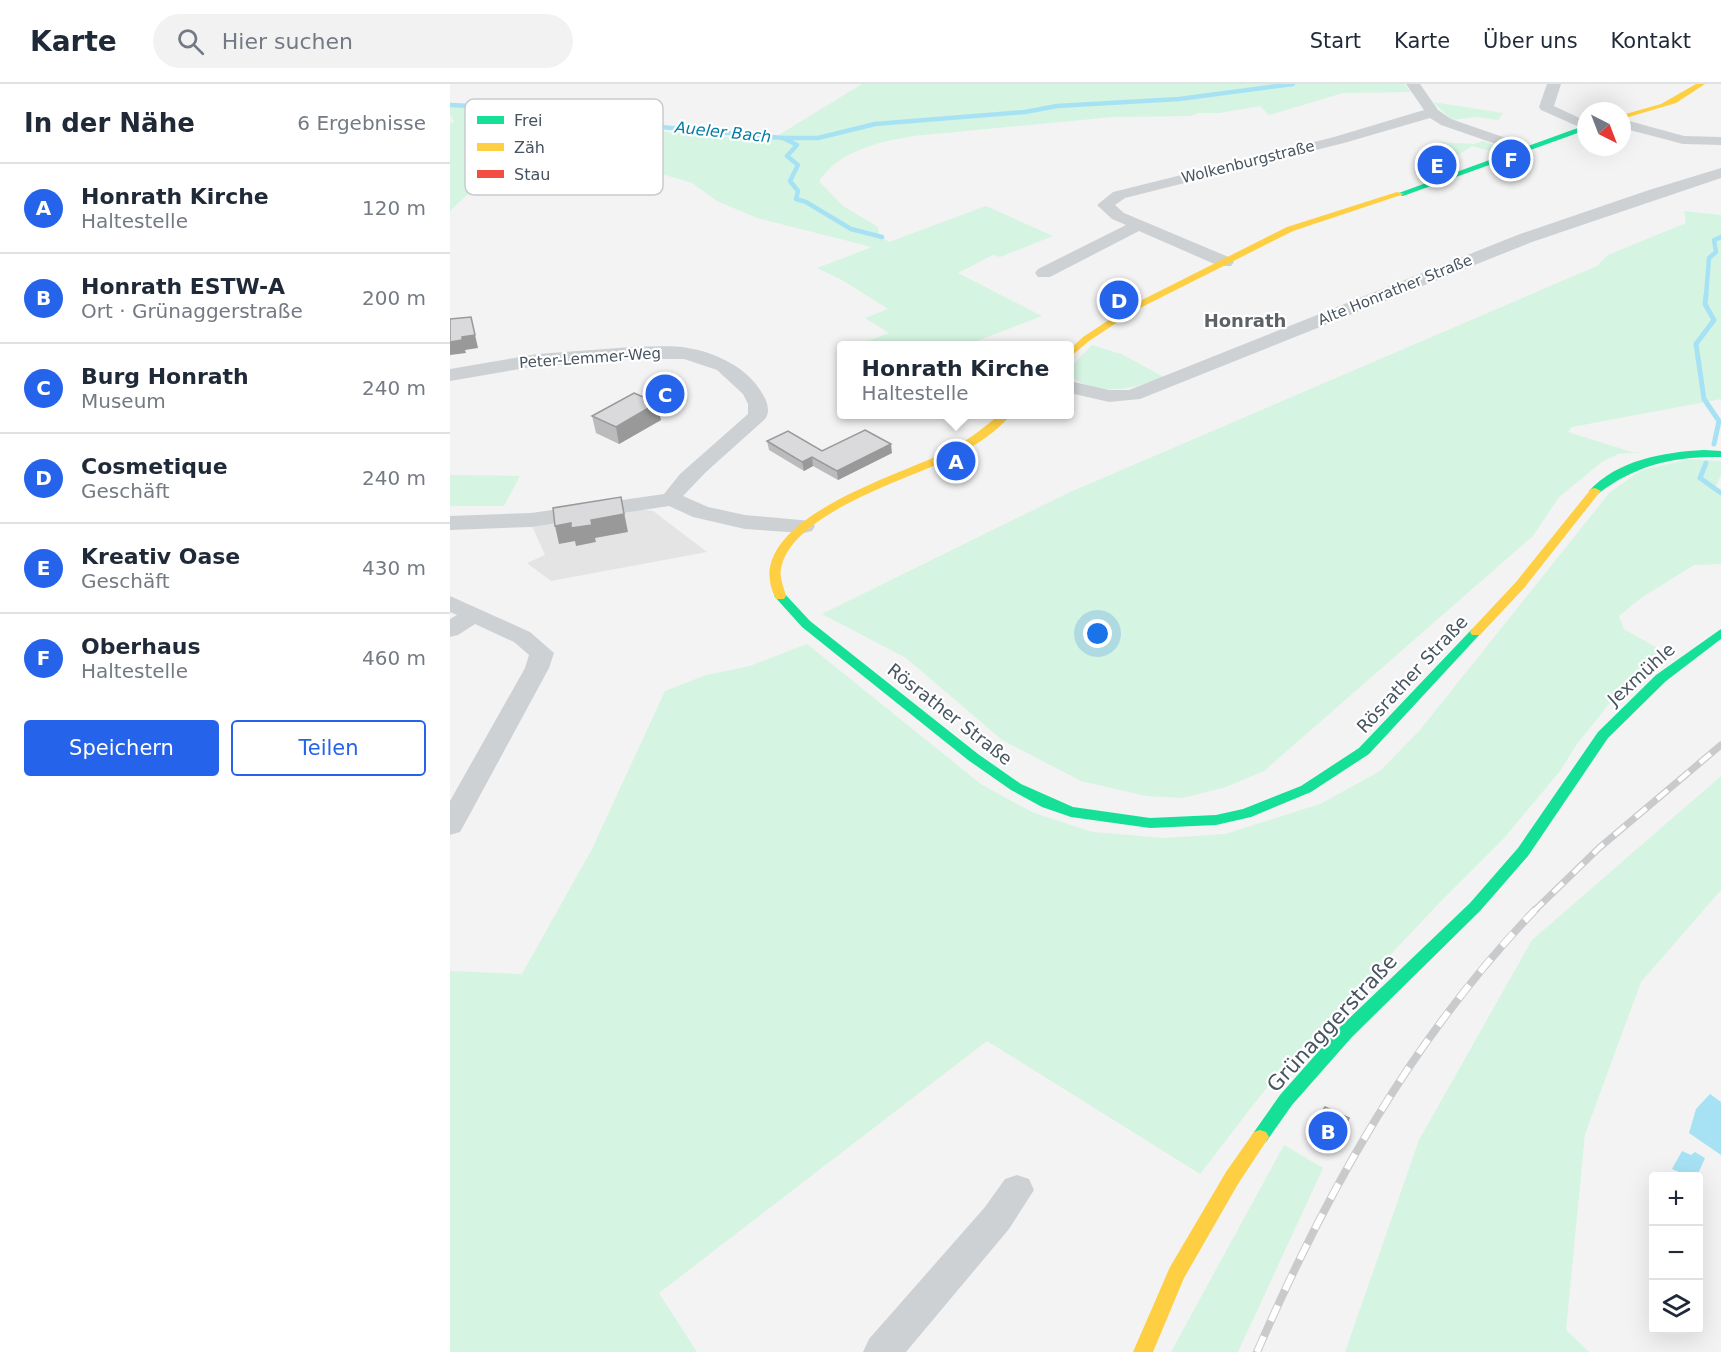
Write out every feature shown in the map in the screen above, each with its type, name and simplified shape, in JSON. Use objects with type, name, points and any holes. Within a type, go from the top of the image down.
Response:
[{"type":"street","points":[[1413,84],[1433,113],[1446,122],[1524,149]]},
{"type":"street","points":[[1554,84],[1546,107],[1577,122]]},
{"type":"street","points":[[1631,115],[1662,107],[1689,94],[1701,84]]},
{"type":"street","name":"Wolkenburgstraße","points":[[1225,262],[1118,216],[1105,205],[1119,195],[1338,140],[1411,117],[1433,113]]},
{"type":"street","points":[[1631,126],[1683,140],[1721,141]]},
{"type":"street","points":[[1074,350],[1086,339],[1133,308],[1290,229],[1400,194],[1577,130]]},
{"type":"street","name":"Alte Honrather Straße","points":[[1074,388],[1109,396],[1133,395],[1516,242],[1655,193],[1721,173]]},
{"type":"street","points":[[1044,273],[1139,225]]},
{"type":"street","name":"Peter-Lemmer-Weg","points":[[450,375],[537,360],[631,352],[686,353],[724,366],[752,392],[759,410],[758,415],[739,435],[681,484],[671,499]]},
{"type":"street","name":"Rösrather Straße","points":[[1000,419],[955,452],[840,503],[804,526],[786,543],[776,559],[772,574],[779,593],[806,624],[992,772],[1048,804],[1080,814],[1152,825],[1203,822],[1251,813],[1300,794],[1334,773],[1364,751],[1520,585],[1591,495],[1610,478],[1634,464],[1680,455],[1721,454]]},
{"type":"street","points":[[450,523],[531,520],[671,499],[701,512],[745,522],[804,526]]},
{"type":"street","points":[[450,603],[522,637],[542,653],[537,668],[451,822]]},
{"type":"street","points":[[450,630],[474,614]]},
{"type":"street","name":"Jexmühle","points":[[1592,751],[1603,735],[1633,702],[1696,649],[1721,633]]},
{"type":"street","name":"Grünaggerstraße","points":[[1143,1352],[1177,1273],[1232,1178],[1286,1100],[1354,1024],[1475,907],[1523,852],[1592,751]]},
{"type":"street","points":[[882,1352],[990,1227],[1017,1190]]},
{"type":"shaded area","points":[[635,508],[653,511],[707,552],[551,581],[527,563],[545,555],[532,526]]},
{"type":"green space","points":[[862,84],[1404,84],[1411,92],[1343,93],[1269,115],[1260,106],[1220,113],[1198,113],[1191,116],[1113,117],[913,136],[861,149],[828,170],[819,181],[843,206],[878,227],[879,235],[889,242],[986,206],[1053,236],[1000,257],[993,255],[958,273],[1042,316],[976,341],[868,341],[889,333],[865,318],[888,309],[842,280],[817,268],[872,247],[757,218],[717,201],[692,183],[663,174],[663,132],[749,139],[777,136]]},
{"type":"green space","points":[[1433,102],[1503,113],[1498,120],[1477,117],[1452,120]]},
{"type":"green space","points":[[450,103],[465,105],[465,195],[467,195],[450,211],[450,123],[454,122],[450,114]]},
{"type":"green space","points":[[1483,141],[1503,148],[1497,153],[1472,146],[1450,160],[1430,152],[1439,142],[1474,144]]},
{"type":"green space","points":[[1684,211],[1721,215],[1721,399],[1572,427],[1568,432],[1632,452],[1644,452],[1618,454],[1602,462],[1559,497],[1533,536],[1264,771],[1226,787],[1182,798],[1146,796],[1081,781],[1002,740],[906,658],[822,614],[1068,493],[1597,266],[1608,255],[1686,223]]},
{"type":"green space","points":[[1092,345],[1121,354],[1164,377],[1127,388],[1104,389],[1093,387],[1074,378],[1074,364]]},
{"type":"green space","points":[[1690,459],[1721,461],[1721,475],[1714,491],[1721,496],[1721,564],[1694,565],[1641,598],[1619,616],[1624,629],[1664,652],[1620,690],[1577,744],[1560,771],[1505,837],[1442,900],[1292,1059],[1264,1091],[1200,1174],[987,1041],[659,1293],[697,1352],[450,1352],[450,971],[522,974],[592,849],[665,691],[706,675],[750,666],[807,644],[982,785],[1034,813],[1093,832],[1165,838],[1225,834],[1320,804],[1380,771],[1420,730],[1610,492],[1642,470]]},
{"type":"green space","points":[[450,475],[520,476],[504,506],[450,506]]},
{"type":"green space","points":[[1721,776],[1721,890],[1641,982],[1585,1134],[1566,1330],[1589,1352],[1345,1352],[1419,1140],[1532,940]]},
{"type":"green space","points":[[1284,1145],[1323,1168],[1238,1352],[1171,1352]]},
{"type":"water","points":[[1710,1094],[1721,1102],[1721,1155],[1689,1133],[1696,1109]]},
{"type":"water","points":[[1682,1151],[1691,1155],[1695,1152],[1705,1158],[1699,1172],[1679,1172],[1672,1169]]},
{"type":"building","points":[[471,317],[475,335],[450,342],[450,319]]},
{"type":"building","points":[[634,393],[657,403],[616,427],[592,416]]},
{"type":"building","points":[[865,430],[891,444],[837,471],[812,457],[802,462],[767,441],[788,431],[822,451]]},
{"type":"building","points":[[621,497],[624,514],[591,520],[592,525],[571,528],[571,523],[555,526],[553,508]]},
{"type":"building","points":[[1325,1107],[1349,1118],[1332,1145],[1308,1133]]},
{"type":"waterway","points":[[783,138],[818,138],[875,124],[1025,112],[1057,106],[1179,99],[1293,84]]},
{"type":"waterway","name":"Aueler Bach","points":[[450,105],[465,106]]},
{"type":"waterway","name":"Aueler Bach","points":[[663,127],[783,138]]},
{"type":"waterway","name":"Aueler Bach","points":[[783,138],[797,145],[787,156],[798,165],[790,181],[798,191],[796,199],[806,202],[851,229],[882,237]]},
{"type":"waterway","points":[[1706,296],[1709,258],[1716,252],[1714,240],[1721,237]]},
{"type":"waterway","points":[[1706,295],[1705,304],[1714,320],[1696,344],[1704,399],[1719,421],[1714,444]]},
{"type":"waterway","points":[[1706,463],[1700,478],[1721,493]]},
{"type":"railway","points":[[1535,910],[1599,848],[1721,745]]},
{"type":"railway","points":[[1257,1352],[1313,1233],[1376,1119],[1411,1064],[1450,1010],[1535,910]]},
{"type":"traffic: fast","points":[[1400,194],[1577,130]]},
{"type":"traffic: fast","points":[[1595,491],[1623,472],[1654,460],[1687,454],[1721,454]]},
{"type":"traffic: fast","points":[[780,596],[806,624],[973,757],[1016,787],[1071,812],[1150,823],[1216,820],[1246,813],[1306,789],[1364,751],[1476,632]]},
{"type":"traffic: fast","points":[[1260,1137],[1286,1100],[1346,1032],[1475,907],[1523,852],[1603,735],[1661,678],[1721,633]]},
{"type":"traffic: slow","points":[[1631,115],[1664,105],[1701,84]]},
{"type":"traffic: slow","points":[[1074,350],[1086,339],[1133,308],[1290,229],[1400,194]]},
{"type":"traffic: slow","points":[[780,596],[774,571],[783,548],[804,526],[865,491],[955,452],[1001,419]]},
{"type":"traffic: slow","points":[[1476,632],[1520,585],[1595,491]]},
{"type":"traffic: slow","points":[[1143,1352],[1177,1273],[1232,1178],[1260,1137]]},
{"type":"place","name":"Oberhaus","points":[[1511,159]]},
{"type":"place","name":"Kreativ Oase","points":[[1437,165]]},
{"type":"place","name":"Cosmetique","points":[[1119,300]]},
{"type":"place","name":"Burg Honrath","points":[[665,394]]},
{"type":"place","name":"Honrath Kirche","points":[[956,461]]},
{"type":"place","name":"Honrath ESTW-A","points":[[1328,1131]]},
{"type":"district","name":"Honrath","points":[[1245,320]]}]
